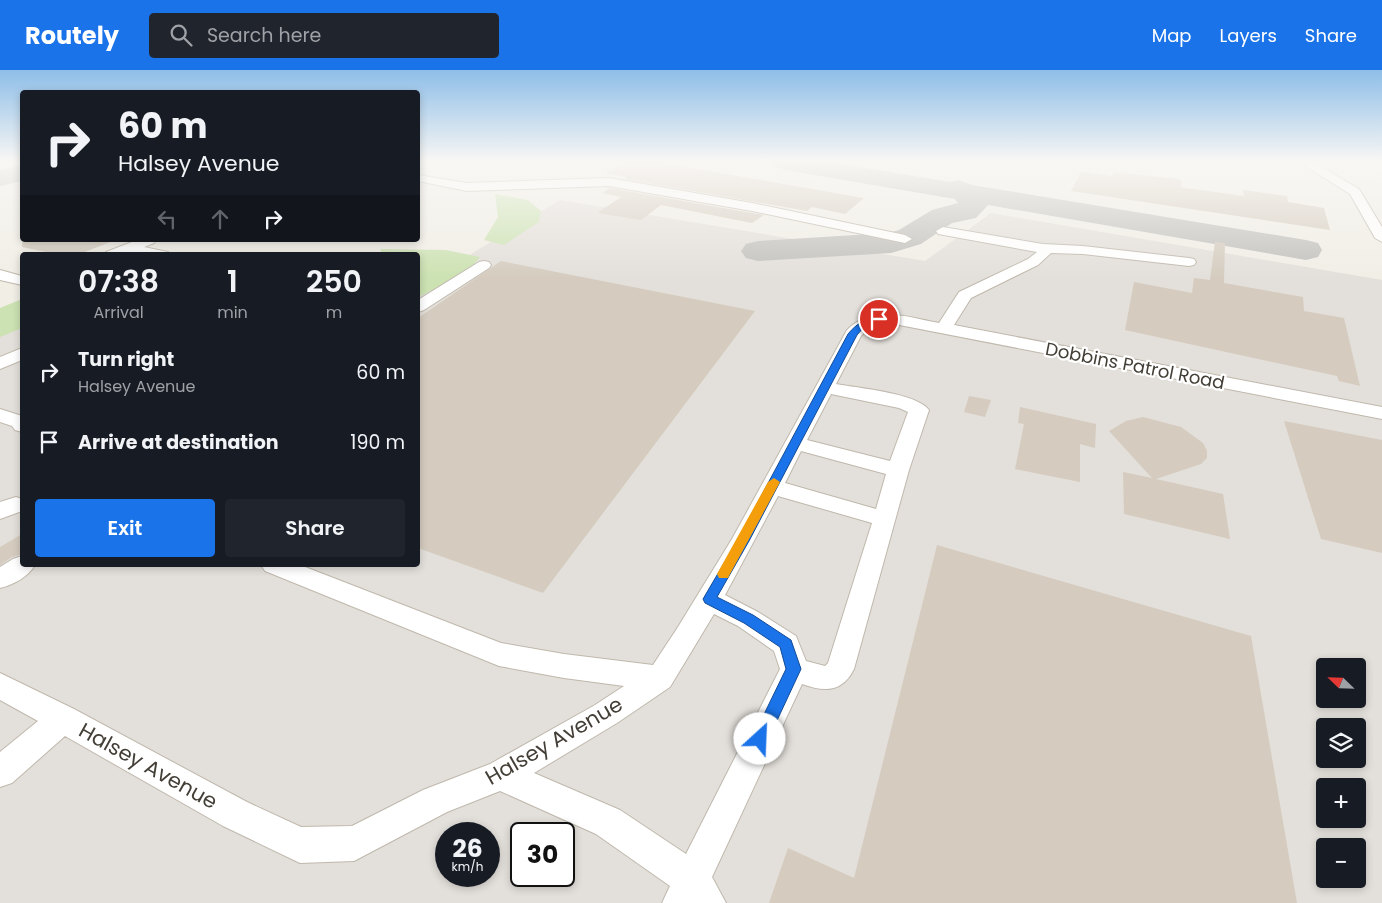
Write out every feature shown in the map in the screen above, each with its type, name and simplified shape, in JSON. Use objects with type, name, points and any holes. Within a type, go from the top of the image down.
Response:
[{"type":"street","points":[[715,201],[905,239]]},
{"type":"street","points":[[1360,201],[1382,238]]},
{"type":"street","points":[[943,232],[1043,248],[1189,262]]},
{"type":"street","points":[[119,252],[144,242]]},
{"type":"street","points":[[129,248],[148,252]]},
{"type":"street","points":[[943,329],[965,295],[1033,262],[1044,253],[1043,248]]},
{"type":"street","points":[[420,306],[484,265]]},
{"type":"street","points":[[0,275],[20,280]]},
{"type":"street","name":"Dobbins Patrol Road","points":[[889,318],[1382,413]]},
{"type":"street","name":"Halsey Avenue","points":[[0,685],[235,814],[300,845],[354,843],[435,801],[502,774],[606,714],[660,678],[743,541],[853,334],[860,326],[869,321],[889,318]]},
{"type":"street","points":[[0,364],[20,354]]},
{"type":"street","points":[[794,669],[827,679],[834,677],[840,669],[898,470],[919,410],[905,403],[825,388]]},
{"type":"street","points":[[0,415],[20,422]]},
{"type":"street","points":[[795,443],[898,470]]},
{"type":"street","points":[[771,487],[885,519]]},
{"type":"street","points":[[0,579],[20,565]]},
{"type":"street","points":[[279,567],[499,654],[564,666],[660,678]]},
{"type":"street","points":[[502,774],[608,822],[694,895],[794,669],[786,644],[748,619],[709,599]]},
{"type":"street","points":[[0,772],[63,719]]},
{"type":"shaded area","points":[[559,201],[925,261],[991,213],[1382,280],[1382,903],[0,903],[0,326],[20,317],[20,567],[420,567],[420,285]]},
{"type":"green space","points":[[496,201],[529,201],[541,211],[539,222],[504,245],[484,240],[498,217]]},
{"type":"green space","points":[[380,249],[446,250],[480,257],[466,274],[420,296],[420,252],[382,252]]},
{"type":"green space","points":[[20,300],[20,329],[0,337],[0,308]]},
{"type":"building","points":[[615,201],[683,201],[764,215],[752,223],[661,205],[641,220],[597,213]]},
{"type":"building","points":[[749,201],[861,201],[845,214],[812,207],[807,211]]},
{"type":"building","points":[[1137,201],[1288,201],[1324,208],[1330,230]]},
{"type":"building","points":[[22,242],[110,242],[85,252],[46,252],[22,247]]},
{"type":"building","points":[[1215,242],[1225,243],[1224,283],[1303,297],[1304,311],[1344,318],[1360,386],[1339,381],[1337,376],[1125,330],[1134,282],[1192,293],[1194,278],[1210,280]]},
{"type":"building","points":[[501,261],[755,311],[543,593],[420,549],[420,317]]},
{"type":"building","points":[[969,396],[991,400],[985,417],[964,412]]},
{"type":"building","points":[[1020,407],[1096,424],[1095,448],[1080,444],[1080,482],[1015,469],[1024,424],[1018,423]]},
{"type":"building","points":[[1143,417],[1181,427],[1203,443],[1207,451],[1207,458],[1201,464],[1156,479],[1223,494],[1230,539],[1124,514],[1123,472],[1152,478],[1109,431],[1126,421]]},
{"type":"building","points":[[1284,421],[1382,440],[1382,553],[1321,539]]},
{"type":"building","points":[[20,535],[20,555],[12,557],[0,565],[0,547]]},
{"type":"building","points":[[937,545],[1251,636],[1297,903],[769,903],[788,848],[854,878]]},
{"type":"taxiway","points":[[758,251],[891,243],[910,237],[943,216],[965,212],[973,205],[972,201]]},
{"type":"taxiway","points":[[1015,201],[1306,250]]},
{"type":"slow traffic","points":[[724,574],[774,482]]},
{"type":"route","points":[[760,739],[794,669],[786,644],[748,619],[709,599],[743,541],[853,334],[860,326],[869,321],[879,319]]}]
